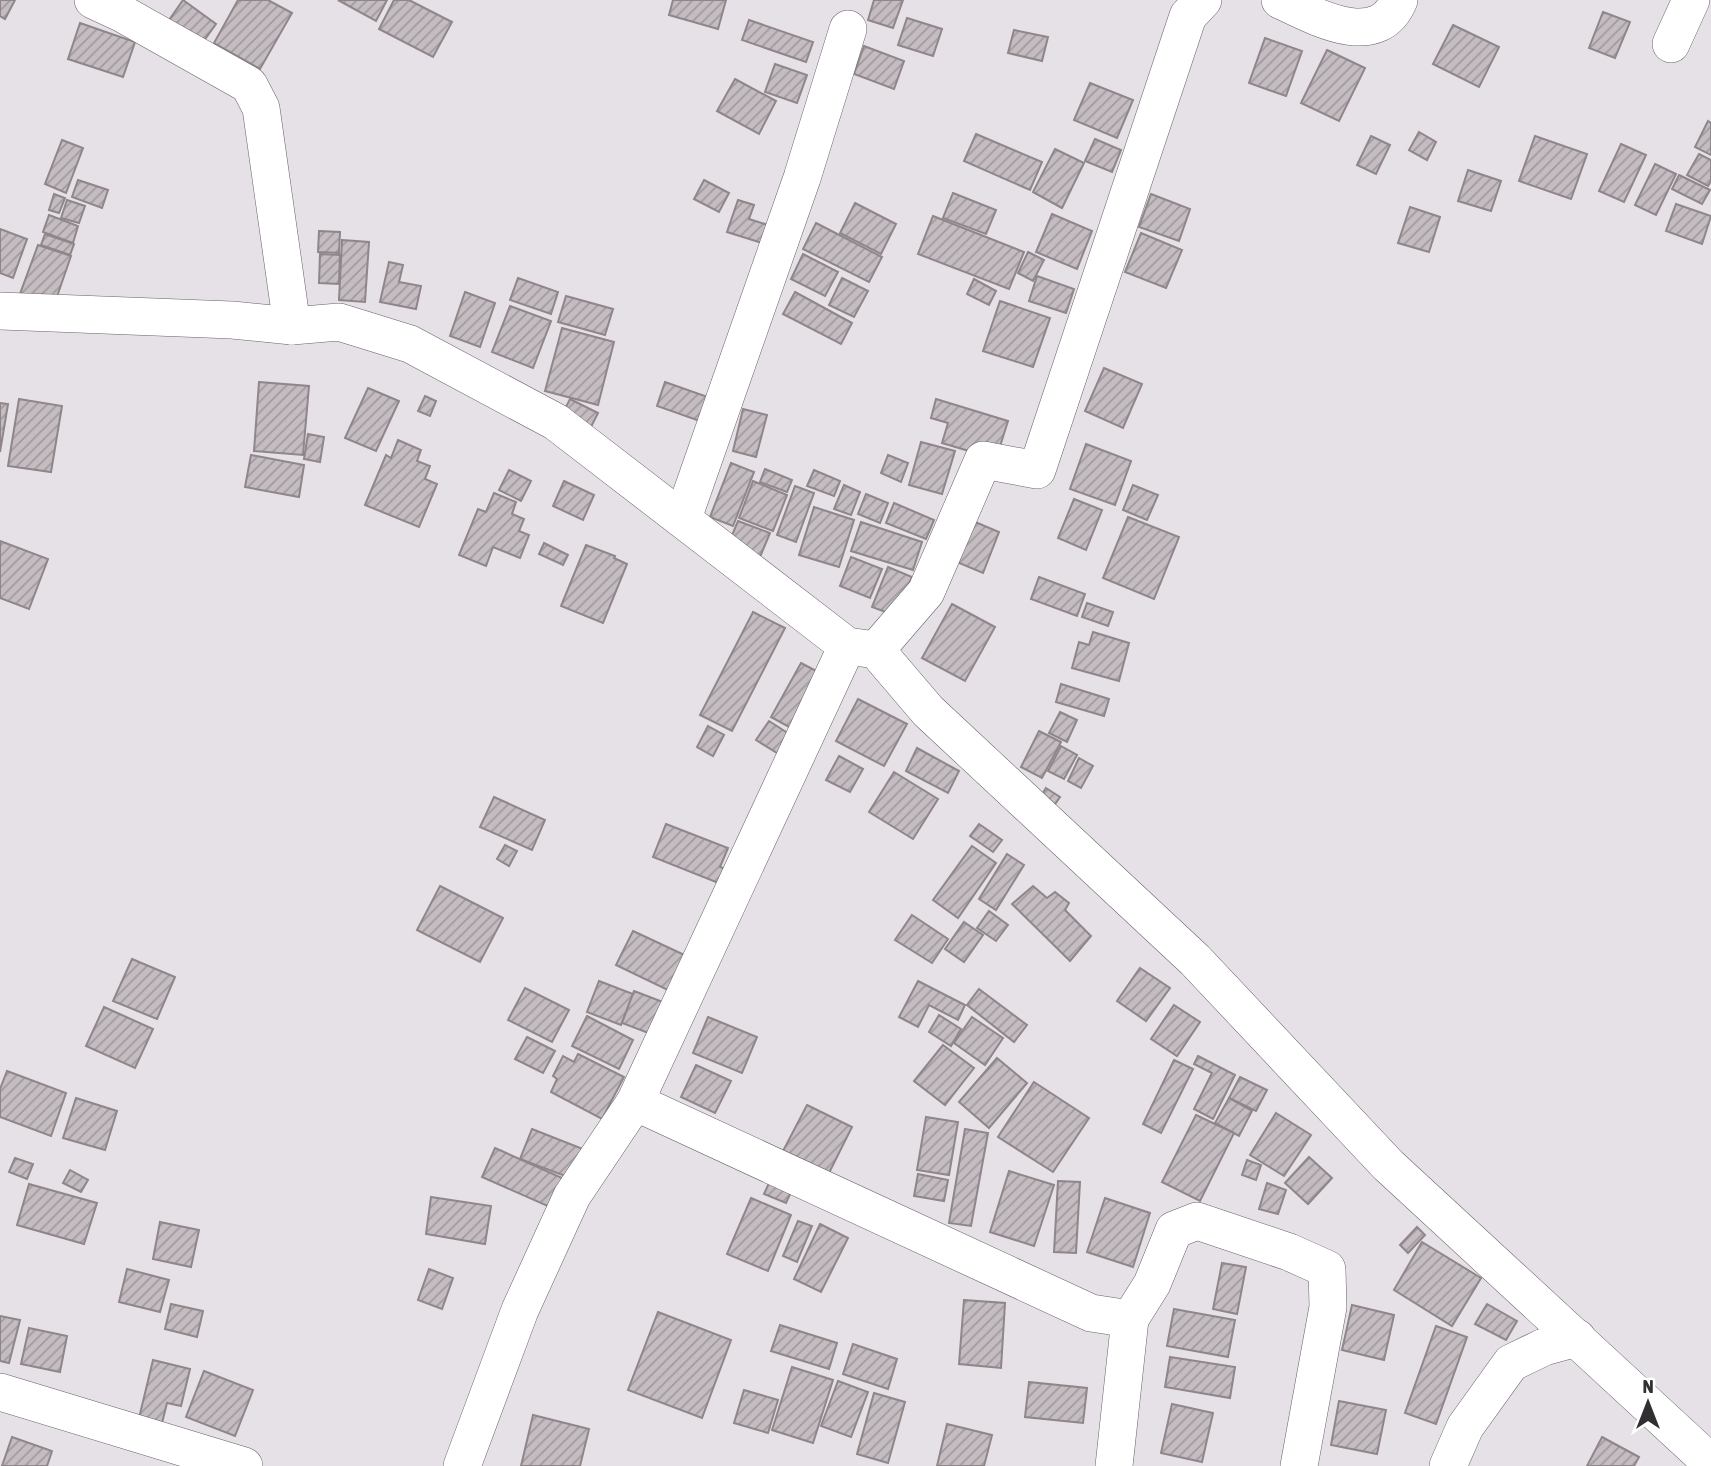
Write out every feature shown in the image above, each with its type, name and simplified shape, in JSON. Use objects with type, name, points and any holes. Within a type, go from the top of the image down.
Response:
[{"type":"street","points":[[93,0],[249,85],[261,108],[292,326]]},
{"type":"street","points":[[462,1466],[520,1310],[572,1196],[635,1102],[861,648],[926,592],[983,460],[1037,470],[1188,16],[1203,0]]},
{"type":"street","points":[[1280,0],[1349,29],[1378,25],[1399,0]]},
{"type":"street","points":[[1671,44],[1691,0]]},
{"type":"street","points":[[682,518],[802,178],[848,29]]},
{"type":"street","points":[[0,311],[232,320],[292,326],[338,322],[410,344],[556,422],[682,518],[861,648],[1195,960],[1388,1165],[1711,1463]]},
{"type":"street","points":[[635,1102],[1091,1313],[1130,1319]]},
{"type":"street","points":[[1114,1466],[1130,1319],[1152,1284],[1174,1230],[1197,1221],[1289,1252],[1327,1269],[1328,1307],[1299,1466]]},
{"type":"street","points":[[1448,1466],[1465,1427],[1511,1363],[1544,1347],[1577,1338]]},
{"type":"street","points":[[0,1392],[244,1466]]},
{"type":"building","points":[[0,0],[15,0],[5,19],[0,16]]},
{"type":"building","points":[[183,0],[216,24],[200,46],[167,23]]},
{"type":"building","points":[[238,0],[268,0],[292,13],[260,69],[214,43]]},
{"type":"building","points":[[338,0],[387,0],[376,21]]},
{"type":"building","points":[[394,0],[409,0],[452,22],[433,57],[379,29]]},
{"type":"building","points":[[673,0],[726,0],[718,29],[669,15]]},
{"type":"building","points":[[874,0],[903,0],[893,28],[868,20]]},
{"type":"building","points":[[1603,12],[1630,22],[1615,58],[1589,48]]},
{"type":"building","points":[[907,18],[942,29],[933,56],[898,45]]},
{"type":"building","points":[[749,20],[813,42],[806,62],[742,40]]},
{"type":"building","points":[[80,23],[135,42],[123,77],[68,59]]},
{"type":"building","points":[[1453,25],[1499,47],[1479,87],[1433,64]]},
{"type":"building","points":[[1014,30],[1048,37],[1042,61],[1008,53]]},
{"type":"building","points":[[1265,38],[1302,51],[1286,96],[1249,83]]},
{"type":"building","points":[[864,46],[904,61],[894,89],[854,74]]},
{"type":"building","points":[[1327,50],[1365,68],[1339,121],[1301,103]]},
{"type":"building","points":[[775,64],[807,75],[797,103],[765,92]]},
{"type":"building","points":[[735,79],[776,101],[759,134],[717,111]]},
{"type":"building","points":[[1090,83],[1133,100],[1117,138],[1074,120]]},
{"type":"building","points":[[1708,121],[1711,123],[1711,155],[1695,147]]},
{"type":"building","points":[[1419,132],[1436,142],[1427,160],[1409,150]]},
{"type":"building","points":[[976,134],[1042,162],[1030,190],[964,161]]},
{"type":"building","points":[[1371,136],[1390,145],[1376,174],[1357,165]]},
{"type":"building","points":[[1535,136],[1587,154],[1571,199],[1519,181]]},
{"type":"building","points":[[1095,139],[1121,150],[1112,172],[1085,161]]},
{"type":"building","points":[[62,140],[83,148],[66,193],[45,184]]},
{"type":"building","points":[[1621,144],[1646,155],[1624,202],[1599,191]]},
{"type":"building","points":[[1055,149],[1084,163],[1062,208],[1033,192]]},
{"type":"building","points":[[1699,154],[1711,160],[1711,181],[1708,186],[1687,175]]},
{"type":"building","points":[[1655,164],[1676,174],[1656,215],[1635,205]]},
{"type":"building","points":[[1468,170],[1501,181],[1491,211],[1458,201]]},
{"type":"building","points":[[1679,175],[1710,190],[1702,204],[1672,189]]},
{"type":"building","points":[[78,180],[108,190],[102,208],[72,197]]},
{"type":"building","points":[[704,180],[729,193],[719,212],[694,199]]},
{"type":"building","points":[[953,193],[996,210],[986,234],[943,218]]},
{"type":"building","points":[[54,194],[65,198],[59,213],[49,210]]},
{"type":"building","points":[[1151,194],[1190,209],[1179,241],[1139,227]]},
{"type":"building","points":[[67,200],[85,206],[79,223],[61,218]]},
{"type":"building","points":[[738,200],[754,205],[749,219],[768,225],[762,243],[727,232]]},
{"type":"building","points":[[855,203],[896,224],[881,254],[840,233]]},
{"type":"building","points":[[1676,204],[1711,216],[1702,244],[1666,231]]},
{"type":"building","points":[[1410,207],[1440,217],[1429,252],[1398,243]]},
{"type":"building","points":[[1052,214],[1092,231],[1077,269],[1036,252]]},
{"type":"building","points":[[49,215],[78,226],[73,243],[43,232]]},
{"type":"building","points":[[933,216],[1024,252],[1009,289],[918,254]]},
{"type":"building","points":[[816,223],[882,257],[869,282],[803,249]]},
{"type":"building","points":[[0,229],[27,239],[13,278],[0,273]]},
{"type":"building","points":[[319,231],[340,232],[339,253],[318,252]]},
{"type":"building","points":[[1141,233],[1182,250],[1166,288],[1125,272]]},
{"type":"building","points":[[45,234],[74,244],[70,255],[41,245]]},
{"type":"building","points":[[342,240],[369,242],[365,302],[339,300]]},
{"type":"building","points":[[38,245],[71,256],[51,314],[17,302]]},
{"type":"building","points":[[1028,252],[1044,260],[1033,281],[1018,273]]},
{"type":"building","points":[[320,254],[340,255],[339,284],[319,283]]},
{"type":"building","points":[[803,254],[838,272],[825,296],[791,279]]},
{"type":"building","points":[[389,262],[403,265],[399,282],[421,286],[416,309],[380,302]]},
{"type":"building","points":[[1037,276],[1074,289],[1066,313],[1029,301]]},
{"type":"building","points":[[518,278],[558,292],[551,314],[510,300]]},
{"type":"building","points":[[842,278],[868,291],[854,317],[829,305]]},
{"type":"building","points":[[974,279],[996,291],[989,305],[967,294]]},
{"type":"building","points":[[465,292],[495,303],[480,347],[450,336]]},
{"type":"building","points":[[795,292],[852,323],[841,344],[783,314]]},
{"type":"building","points":[[566,296],[613,309],[605,335],[558,322]]},
{"type":"building","points":[[1000,301],[1050,318],[1033,367],[983,351]]},
{"type":"building","points":[[510,306],[551,321],[533,368],[492,352]]},
{"type":"building","points":[[562,328],[614,342],[598,405],[545,391]]},
{"type":"building","points":[[1104,368],[1142,384],[1123,428],[1085,411]]},
{"type":"building","points":[[259,382],[309,386],[303,455],[254,451]]},
{"type":"building","points":[[665,382],[722,402],[714,426],[657,406]]},
{"type":"building","points":[[368,388],[399,401],[376,451],[345,438]]},
{"type":"building","points":[[425,396],[436,401],[430,416],[418,411]]},
{"type":"building","points":[[19,399],[62,406],[51,472],[8,466]]},
{"type":"building","points":[[570,399],[598,413],[588,433],[560,419]]},
{"type":"building","points":[[936,399],[1008,421],[996,459],[942,443],[948,423],[931,418]]},
{"type":"building","points":[[0,403],[8,404],[0,452]]},
{"type":"building","points":[[743,409],[767,415],[756,457],[733,451]]},
{"type":"building","points":[[308,434],[324,437],[320,462],[304,459]]},
{"type":"building","points":[[398,440],[421,450],[417,461],[430,466],[425,479],[437,484],[419,527],[365,505],[386,455],[391,458]]},
{"type":"building","points":[[921,442],[955,451],[942,494],[909,485]]},
{"type":"building","points":[[1086,444],[1131,461],[1115,505],[1070,489]]},
{"type":"building","points":[[251,455],[304,465],[299,497],[245,487]]},
{"type":"building","points":[[888,455],[908,463],[901,482],[881,473]]},
{"type":"building","points":[[731,463],[754,472],[733,526],[710,517]]},
{"type":"building","points":[[765,469],[792,480],[787,492],[760,482]]},
{"type":"building","points":[[509,470],[531,481],[521,501],[499,490]]},
{"type":"building","points":[[814,470],[840,481],[834,496],[807,486]]},
{"type":"building","points":[[564,481],[594,495],[583,520],[553,506]]},
{"type":"building","points":[[753,481],[787,495],[773,531],[739,518]]},
{"type":"building","points":[[844,485],[860,492],[851,515],[834,509]]},
{"type":"building","points":[[1133,485],[1158,495],[1147,520],[1123,510]]},
{"type":"building","points":[[795,486],[814,493],[796,542],[777,535]]},
{"type":"building","points":[[494,493],[516,502],[512,514],[524,519],[519,531],[529,535],[520,558],[493,547],[486,566],[459,555],[478,509],[486,512]]},
{"type":"building","points":[[866,494],[888,503],[880,523],[858,514]]},
{"type":"building","points":[[1074,499],[1102,510],[1086,550],[1058,538]]},
{"type":"building","points":[[894,503],[934,520],[926,539],[886,523]]},
{"type":"building","points":[[814,507],[854,520],[839,567],[799,555]]},
{"type":"building","points":[[961,516],[999,532],[983,573],[945,557]]},
{"type":"building","points":[[1128,517],[1179,537],[1154,599],[1103,578]]},
{"type":"building","points":[[738,521],[770,533],[760,557],[728,545]]},
{"type":"building","points":[[861,522],[922,542],[913,570],[851,551]]},
{"type":"building","points":[[0,541],[48,559],[29,609],[0,598]]},
{"type":"building","points":[[544,543],[568,555],[563,565],[539,554]]},
{"type":"building","points":[[586,545],[615,556],[614,558],[627,564],[603,623],[561,606]]},
{"type":"building","points":[[851,557],[882,569],[870,598],[840,586]]},
{"type":"building","points":[[888,567],[912,577],[896,616],[872,607]]},
{"type":"building","points":[[1039,577],[1085,594],[1077,616],[1031,599]]},
{"type":"building","points":[[1087,603],[1113,612],[1108,626],[1082,617]]},
{"type":"building","points":[[952,604],[995,627],[965,681],[922,658]]},
{"type":"building","points":[[753,612],[785,628],[732,731],[700,715]]},
{"type":"building","points":[[1093,632],[1129,643],[1119,681],[1072,668],[1079,642],[1089,645]]},
{"type":"building","points":[[801,663],[841,684],[811,739],[771,717]]},
{"type":"building","points":[[1061,684],[1109,699],[1104,716],[1056,702]]},
{"type":"building","points":[[858,699],[907,724],[884,766],[836,741]]},
{"type":"building","points":[[1060,712],[1077,720],[1067,742],[1049,733]]},
{"type":"building","points":[[769,721],[797,739],[785,758],[756,740]]},
{"type":"building","points":[[708,726],[724,735],[713,756],[697,747]]},
{"type":"building","points":[[1039,731],[1061,742],[1042,778],[1021,767]]},
{"type":"building","points":[[1061,746],[1077,755],[1064,779],[1048,771]]},
{"type":"building","points":[[917,748],[959,771],[948,793],[906,771]]},
{"type":"building","points":[[839,756],[863,769],[850,792],[826,780]]},
{"type":"building","points":[[1079,758],[1093,766],[1081,788],[1068,781]]},
{"type":"building","points":[[894,772],[938,799],[913,839],[869,812]]},
{"type":"building","points":[[1046,788],[1060,797],[1049,813],[1036,804]]},
{"type":"building","points":[[494,797],[545,820],[532,850],[480,827]]},
{"type":"building","points":[[666,824],[728,848],[720,867],[737,873],[731,888],[653,857]]},
{"type":"building","points":[[979,824],[1002,840],[993,852],[970,836]]},
{"type":"building","points":[[505,845],[517,851],[509,866],[497,859]]},
{"type":"building","points":[[972,846],[996,863],[958,918],[933,900]]},
{"type":"building","points":[[1007,854],[1024,865],[996,910],[979,899]]},
{"type":"building","points":[[440,886],[503,918],[480,962],[417,930]]},
{"type":"building","points":[[1033,886],[1047,898],[1055,892],[1069,903],[1065,910],[1091,936],[1070,961],[1012,904]]},
{"type":"building","points":[[989,911],[1008,925],[996,941],[977,928]]},
{"type":"building","points":[[912,915],[948,939],[932,963],[895,940]]},
{"type":"building","points":[[964,922],[983,935],[964,962],[945,949]]},
{"type":"building","points":[[633,931],[693,959],[676,994],[616,965]]},
{"type":"building","points":[[132,959],[175,977],[157,1019],[113,1001]]},
{"type":"building","points":[[1140,968],[1170,988],[1146,1021],[1117,1001]]},
{"type":"building","points":[[599,981],[633,994],[621,1025],[587,1012]]},
{"type":"building","points":[[918,981],[965,1005],[958,1020],[929,1005],[918,1027],[899,1017]]},
{"type":"building","points":[[525,988],[569,1010],[552,1042],[508,1020]]},
{"type":"building","points":[[979,989],[1027,1025],[1014,1042],[967,1005]]},
{"type":"building","points":[[634,991],[671,1005],[659,1037],[622,1023]]},
{"type":"building","points":[[1174,1005],[1200,1022],[1177,1056],[1151,1039]]},
{"type":"building","points":[[104,1007],[153,1029],[135,1068],[86,1046]]},
{"type":"building","points":[[939,1015],[961,1029],[951,1046],[929,1032]]},
{"type":"building","points":[[587,1016],[633,1040],[619,1069],[572,1046]]},
{"type":"building","points":[[708,1017],[757,1037],[742,1073],[693,1053]]},
{"type":"building","points":[[972,1017],[1003,1038],[985,1065],[954,1043]]},
{"type":"building","points":[[527,1037],[555,1051],[543,1073],[515,1059]]},
{"type":"building","points":[[943,1045],[974,1068],[945,1105],[914,1081]]},
{"type":"building","points":[[578,1054],[624,1077],[602,1119],[551,1092],[557,1079],[553,1076],[563,1056],[574,1062]]},
{"type":"building","points":[[1198,1056],[1235,1075],[1213,1119],[1194,1109],[1212,1073],[1194,1064]]},
{"type":"building","points":[[997,1058],[1027,1083],[989,1128],[959,1102]]},
{"type":"building","points":[[1174,1060],[1193,1069],[1161,1133],[1143,1124]]},
{"type":"building","points":[[696,1065],[731,1081],[715,1113],[681,1097]]},
{"type":"building","points":[[7,1071],[66,1093],[51,1136],[0,1117],[0,1089]]},
{"type":"building","points":[[1240,1077],[1267,1090],[1256,1111],[1229,1098]]},
{"type":"building","points":[[1034,1082],[1089,1118],[1053,1172],[998,1137]]},
{"type":"building","points":[[76,1098],[117,1111],[105,1150],[63,1138]]},
{"type":"building","points":[[1229,1098],[1252,1111],[1239,1136],[1215,1123]]},
{"type":"building","points":[[807,1105],[852,1127],[829,1173],[783,1151]]},
{"type":"building","points":[[1276,1113],[1311,1135],[1284,1176],[1250,1155]]},
{"type":"building","points":[[1196,1115],[1234,1133],[1200,1201],[1162,1182]]},
{"type":"building","points":[[926,1117],[958,1122],[949,1175],[917,1170]]},
{"type":"building","points":[[532,1129],[593,1153],[581,1182],[520,1159]]},
{"type":"building","points":[[965,1129],[988,1133],[971,1226],[949,1223]]},
{"type":"building","points":[[495,1148],[571,1182],[559,1211],[482,1177]]},
{"type":"building","points":[[1309,1157],[1332,1178],[1308,1204],[1285,1183]]},
{"type":"building","points":[[15,1158],[33,1164],[27,1179],[9,1172]]},
{"type":"building","points":[[1247,1160],[1261,1165],[1256,1180],[1242,1175]]},
{"type":"building","points":[[70,1170],[88,1180],[81,1192],[63,1183]]},
{"type":"building","points":[[1009,1171],[1054,1185],[1034,1246],[990,1232]]},
{"type":"building","points":[[918,1174],[948,1180],[944,1201],[914,1196]]},
{"type":"building","points":[[1058,1181],[1080,1182],[1076,1253],[1054,1252]]},
{"type":"building","points":[[769,1183],[791,1192],[786,1203],[764,1194]]},
{"type":"building","points":[[1267,1183],[1286,1190],[1278,1214],[1259,1209]]},
{"type":"building","points":[[29,1184],[97,1203],[84,1244],[17,1225]]},
{"type":"building","points":[[431,1197],[491,1206],[485,1244],[426,1234]]},
{"type":"building","points":[[751,1198],[791,1215],[768,1271],[727,1254]]},
{"type":"building","points":[[1105,1198],[1150,1213],[1133,1267],[1087,1252]]},
{"type":"building","points":[[798,1221],[812,1226],[797,1262],[783,1256]]},
{"type":"building","points":[[160,1222],[199,1230],[191,1267],[153,1259]]},
{"type":"building","points":[[820,1224],[848,1238],[821,1292],[794,1279]]},
{"type":"building","points":[[1417,1227],[1425,1235],[1408,1253],[1400,1245]]},
{"type":"building","points":[[1422,1242],[1481,1278],[1452,1326],[1394,1290]]},
{"type":"building","points":[[1222,1263],[1246,1267],[1237,1314],[1213,1309]]},
{"type":"building","points":[[127,1269],[169,1280],[160,1312],[119,1302]]},
{"type":"building","points":[[429,1269],[453,1278],[442,1309],[418,1300]]},
{"type":"building","points":[[964,1300],[1005,1303],[1001,1368],[959,1364]]},
{"type":"building","points":[[171,1304],[203,1311],[197,1337],[165,1329]]},
{"type":"building","points":[[1487,1304],[1517,1321],[1506,1340],[1475,1324]]},
{"type":"building","points":[[1352,1305],[1394,1315],[1384,1360],[1342,1350]]},
{"type":"building","points":[[1174,1309],[1235,1320],[1228,1357],[1167,1346]]},
{"type":"building","points":[[658,1312],[731,1340],[702,1418],[628,1390]]},
{"type":"building","points":[[0,1316],[20,1320],[9,1363],[0,1361]]},
{"type":"building","points":[[780,1325],[837,1343],[829,1369],[771,1351]]},
{"type":"building","points":[[1436,1326],[1467,1337],[1436,1424],[1405,1413]]},
{"type":"building","points":[[29,1328],[67,1336],[60,1372],[21,1364]]},
{"type":"building","points":[[853,1344],[897,1359],[888,1389],[843,1374]]},
{"type":"building","points":[[1170,1357],[1235,1367],[1230,1398],[1165,1387]]},
{"type":"building","points":[[153,1360],[190,1369],[181,1406],[167,1403],[162,1423],[139,1418]]},
{"type":"building","points":[[792,1367],[833,1380],[813,1443],[772,1430]]},
{"type":"building","points":[[204,1371],[253,1390],[235,1436],[186,1417]]},
{"type":"building","points":[[838,1381],[868,1392],[851,1437],[821,1426]]},
{"type":"building","points":[[1029,1382],[1087,1388],[1083,1423],[1025,1417]]},
{"type":"building","points":[[744,1390],[778,1400],[768,1433],[734,1423]]},
{"type":"building","points":[[874,1393],[905,1402],[888,1463],[857,1454]]},
{"type":"building","points":[[1339,1401],[1386,1410],[1377,1454],[1331,1445]]},
{"type":"building","points":[[1172,1404],[1213,1413],[1202,1462],[1161,1453]]},
{"type":"building","points":[[533,1415],[589,1429],[580,1466],[521,1466]]},
{"type":"building","points":[[947,1424],[992,1435],[984,1466],[937,1466]]},
{"type":"building","points":[[12,1437],[52,1451],[47,1466],[2,1466]]},
{"type":"building","points":[[1602,1437],[1639,1457],[1634,1466],[1587,1466]]}]
